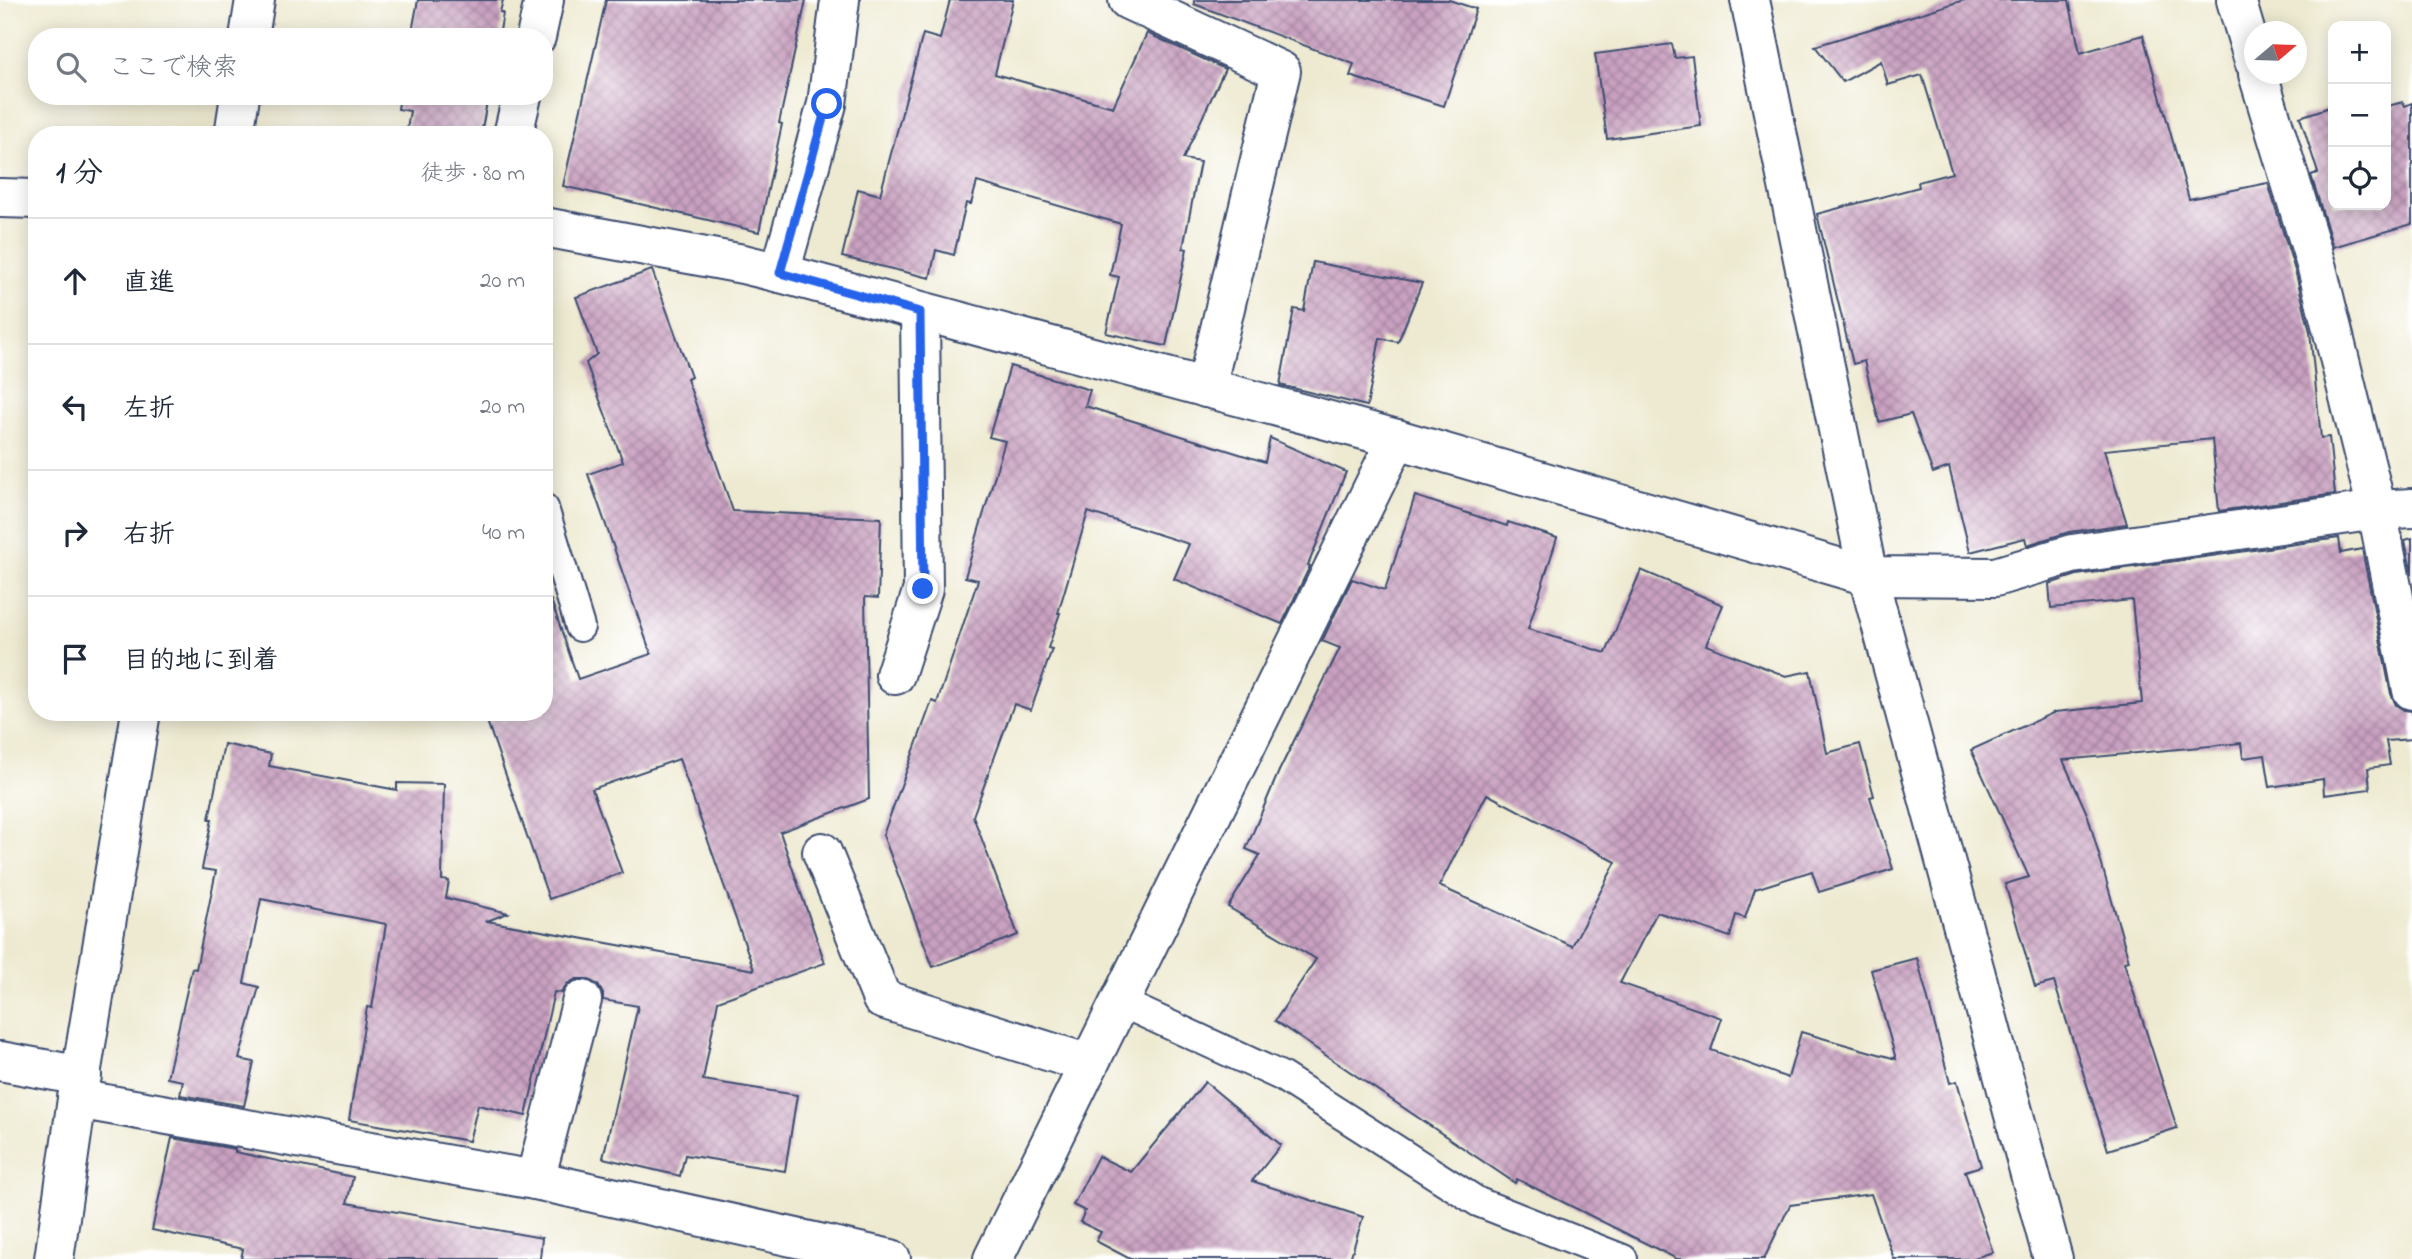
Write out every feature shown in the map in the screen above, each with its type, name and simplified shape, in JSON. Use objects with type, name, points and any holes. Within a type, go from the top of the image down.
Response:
[{"type":"street","points":[[250,28],[255,0]]},
{"type":"street","points":[[538,28],[544,0]]},
{"type":"street","points":[[780,273],[827,104],[840,0]]},
{"type":"street","points":[[1128,0],[1281,71],[1206,388]]},
{"type":"street","points":[[1750,0],[1868,576],[2053,1259]]},
{"type":"street","points":[[2236,0],[2244,26]]},
{"type":"street","points":[[2261,84],[2395,509],[2412,690]]},
{"type":"street","points":[[235,126],[239,105]]},
{"type":"street","points":[[515,126],[520,105]]},
{"type":"street","points":[[0,198],[28,200]]},
{"type":"street","points":[[553,229],[780,273],[1397,439],[1868,576],[1995,577],[2072,554],[2395,509]]},
{"type":"street","points":[[895,674],[923,589],[920,312]]},
{"type":"street","points":[[993,1259],[1397,439]]},
{"type":"street","points":[[54,1259],[140,721]]},
{"type":"street","points":[[822,852],[882,999],[1089,1063]]},
{"type":"street","points":[[535,1180],[582,1000]]},
{"type":"street","points":[[0,1061],[80,1088],[535,1180],[891,1259]]},
{"type":"lane","points":[[553,538],[580,626]]},
{"type":"lane","points":[[1120,1002],[1281,1076],[1478,1202],[1623,1259]]},
{"type":"building","points":[[418,0],[503,0],[500,28],[413,28]]},
{"type":"building","points":[[606,0],[806,0],[759,232],[563,186]]},
{"type":"building","points":[[950,0],[1013,0],[995,74],[1113,107],[1147,33],[1225,69],[1183,159],[1200,162],[1183,248],[1187,249],[1166,346],[1106,333],[1119,277],[1110,275],[1121,224],[977,182],[971,204],[966,203],[954,255],[936,250],[930,278],[842,257],[858,189],[880,195],[923,34],[940,39]]},
{"type":"building","points":[[1194,0],[1449,0],[1476,9],[1444,106],[1350,76],[1354,64],[1194,4]]},
{"type":"building","points":[[1964,0],[2069,0],[2080,53],[2143,35],[2189,199],[2268,183],[2296,274],[2310,332],[2321,438],[2329,437],[2335,494],[2219,511],[2212,439],[2104,450],[2127,524],[2069,532],[2027,545],[2025,538],[1970,552],[1949,467],[1933,473],[1911,414],[1879,422],[1864,361],[1853,364],[1817,214],[1919,187],[1918,182],[1952,173],[1922,75],[1888,85],[1881,61],[1843,82],[1815,46]]},
{"type":"building","points":[[1672,44],[1675,58],[1692,56],[1701,126],[1607,139],[1595,54]]},
{"type":"building","points":[[2403,102],[2405,106],[2412,103],[2412,224],[2333,247],[2311,175],[2318,173],[2300,117],[2328,108],[2328,210],[2391,210],[2391,105]]},
{"type":"building","points":[[399,105],[486,105],[483,126],[408,126],[410,111],[398,109]]},
{"type":"building","points":[[1313,262],[1422,283],[1398,342],[1380,338],[1367,406],[1280,385],[1294,309],[1304,311]]},
{"type":"building","points":[[652,270],[691,377],[687,379],[733,511],[881,518],[878,598],[865,597],[869,799],[780,832],[825,963],[718,1001],[703,1080],[797,1095],[785,1171],[685,1155],[680,1176],[603,1158],[638,1006],[603,1000],[598,985],[587,979],[576,979],[567,984],[561,993],[554,992],[526,1116],[478,1105],[469,1141],[349,1120],[367,1007],[372,1008],[386,924],[261,899],[244,983],[259,987],[239,1059],[254,1062],[244,1106],[180,1095],[183,1081],[167,1078],[192,968],[196,969],[216,871],[202,869],[224,744],[271,754],[269,766],[397,790],[397,783],[444,784],[442,880],[449,881],[446,898],[508,913],[487,921],[754,970],[679,759],[592,789],[622,873],[549,899],[487,721],[553,721],[553,606],[578,679],[651,654],[588,474],[623,462],[586,363],[597,354],[576,297]]},
{"type":"building","points":[[1010,366],[1090,390],[1085,406],[1265,462],[1270,438],[1346,472],[1308,565],[1310,566],[1282,624],[1174,579],[1189,544],[1088,512],[1048,648],[1052,649],[1031,710],[1014,704],[973,816],[1018,935],[933,967],[883,835],[932,701],[937,703],[978,580],[965,577],[1005,441],[989,437]]},
{"type":"building","points":[[1415,496],[1507,526],[1508,522],[1557,538],[1528,629],[1606,653],[1641,570],[1723,605],[1706,645],[1786,676],[1810,671],[1827,753],[1860,744],[1874,796],[1870,797],[1893,869],[1819,892],[1812,871],[1755,889],[1745,918],[1736,915],[1730,937],[1657,912],[1620,983],[1722,1018],[1711,1050],[1788,1078],[1801,1032],[1896,1059],[1871,970],[1917,958],[1950,1083],[1957,1081],[1981,1166],[1965,1171],[1993,1252],[1971,1259],[1894,1259],[1871,1194],[1790,1205],[1764,1259],[1677,1259],[1517,1179],[1515,1183],[1275,1021],[1316,959],[1228,907],[1260,855],[1246,849],[1279,771],[1340,648],[1322,641],[1352,579],[1385,590]],"holes":[[[1487,794],[1616,862],[1572,946],[1439,886]]]},
{"type":"building","points":[[2339,538],[2341,553],[2362,549],[2391,694],[2396,705],[2412,711],[2412,739],[2386,741],[2390,765],[2368,768],[2370,789],[2324,795],[2323,779],[2270,787],[2265,755],[2243,758],[2241,743],[2063,760],[2088,816],[2129,961],[2124,962],[2177,1128],[2108,1150],[2054,982],[2035,987],[2005,884],[2029,877],[1971,750],[2055,712],[2142,703],[2132,600],[2051,608],[2049,584],[2077,575]]},
{"type":"building","points":[[2412,538],[2412,575],[2405,540]]},
{"type":"building","points":[[1205,1082],[1281,1145],[1252,1181],[1363,1217],[1350,1259],[1130,1259],[1096,1241],[1101,1232],[1080,1222],[1085,1211],[1073,1205],[1098,1156],[1131,1172]]},
{"type":"building","points":[[172,1138],[235,1149],[235,1152],[353,1177],[347,1203],[542,1238],[540,1259],[241,1259],[243,1249],[152,1230]]},
{"type":"route","points":[[827,104],[780,273],[920,312],[923,589]]}]
